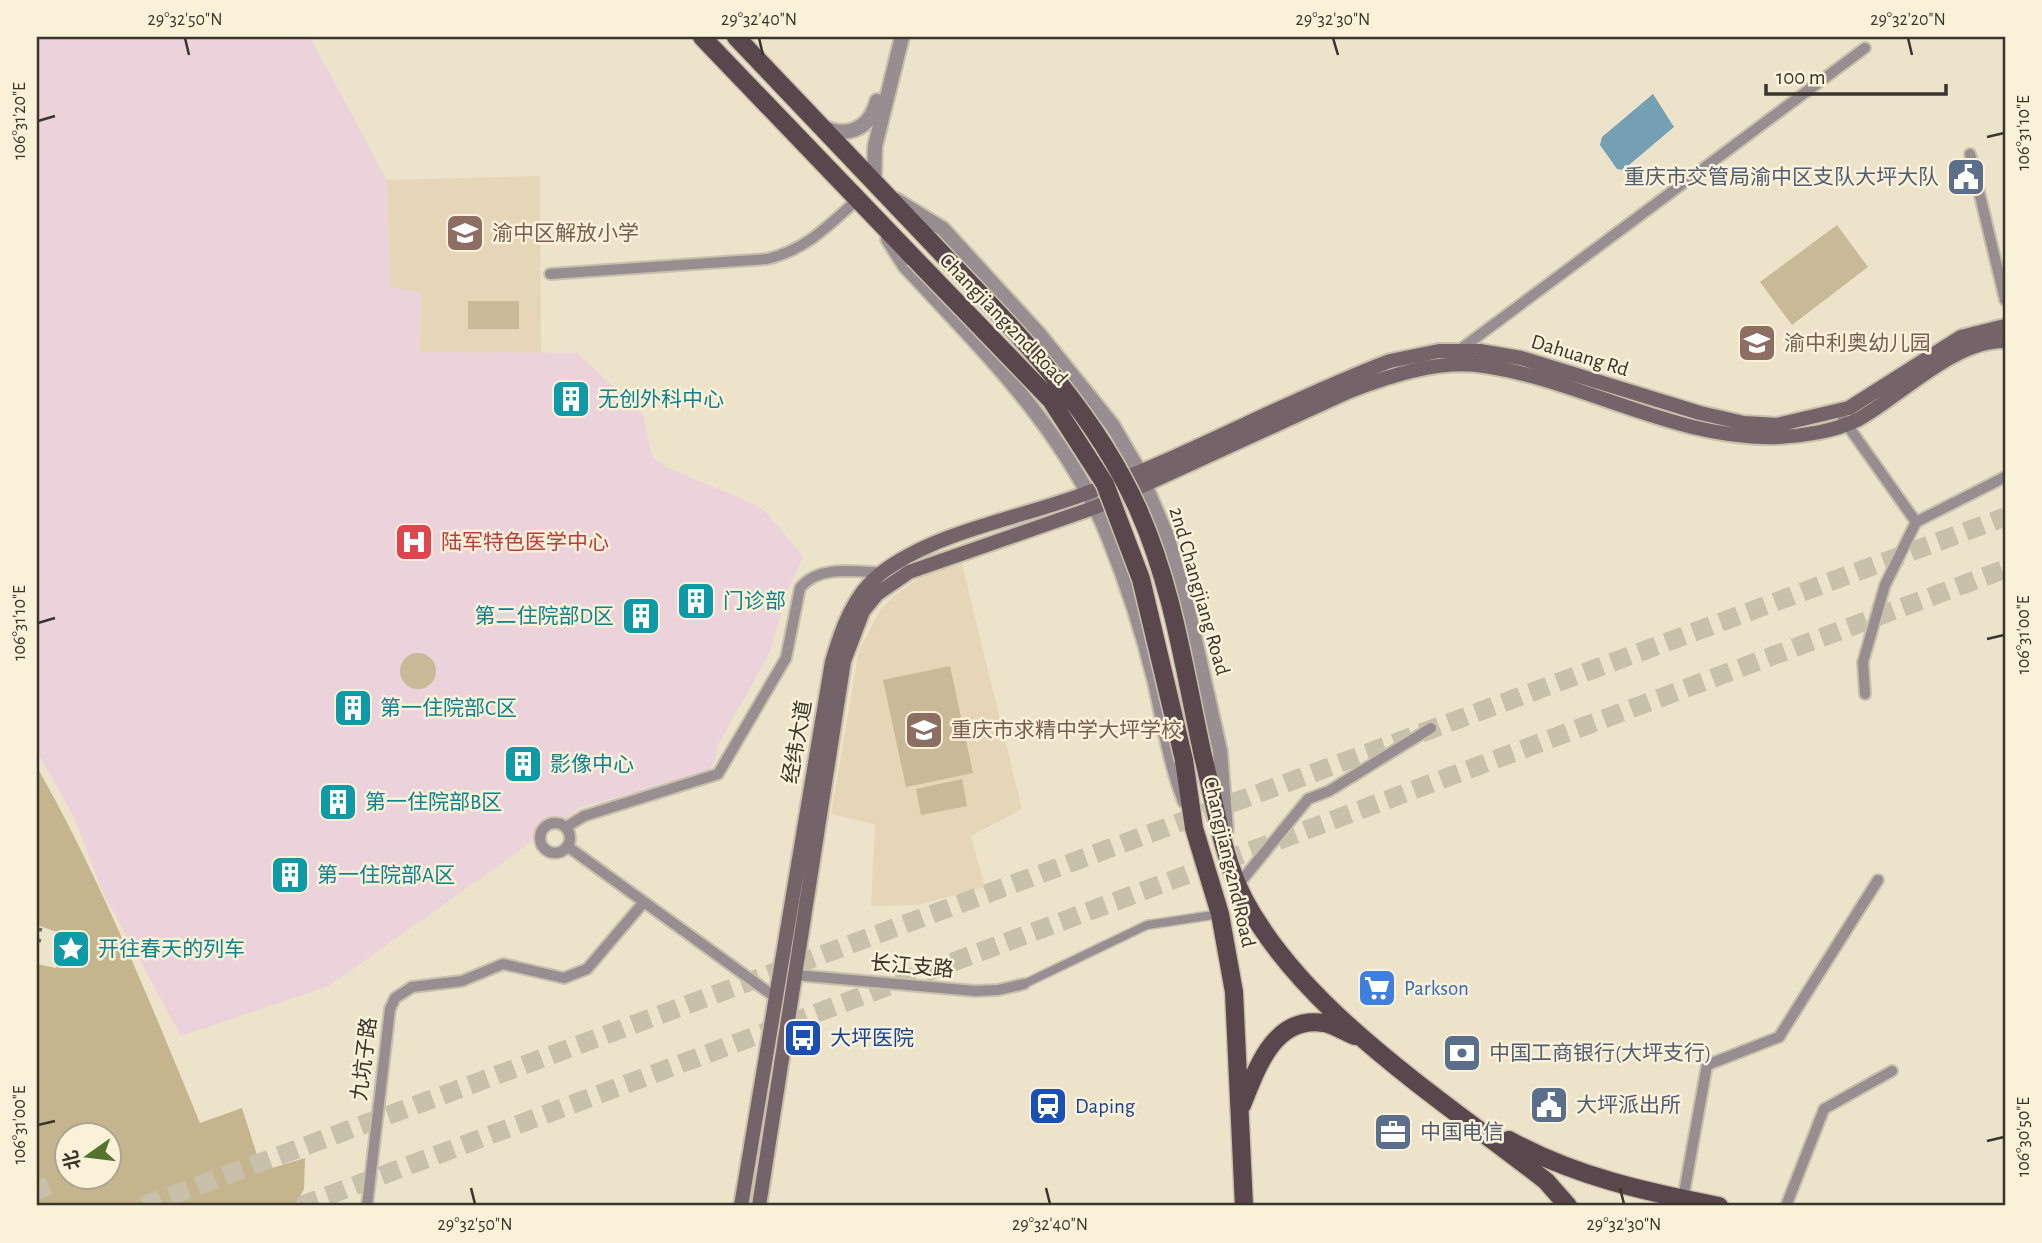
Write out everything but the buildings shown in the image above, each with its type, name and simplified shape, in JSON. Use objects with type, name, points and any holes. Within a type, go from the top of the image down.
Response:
[{"type":"main road","name":"Changjiang 2nd Road","points":[[702,37],[1051,400],[1105,484],[1141,579],[1184,760],[1194,828],[1220,914],[1234,992],[1244,1206]]},
{"type":"main road","name":"Changjiang 2nd Road","points":[[736,37],[1054,374],[1119,470],[1156,555],[1171,607],[1227,852],[1238,885],[1265,933],[1325,1002],[1365,1040],[1546,1181],[1568,1206]]},
{"type":"main road","name":"Dahuang Rd","points":[[1143,477],[1379,365],[1439,351],[1479,351],[1521,358],[1700,413],[1744,423],[1777,425],[1842,417],[1961,337],[2005,326]]},
{"type":"main road","name":"Dahuang Rd","points":[[1143,477],[1391,376],[1483,365],[1522,374],[1705,429],[1745,437],[1780,437],[1887,403],[1934,367],[1964,352],[2005,341]]},
{"type":"main road","name":"经纬大道","points":[[741,1206],[832,662],[854,605],[870,583],[882,573],[922,550],[1143,477]]},
{"type":"main road","name":"经纬大道","points":[[759,1206],[844,661],[863,611],[877,594],[909,572],[1096,508],[1143,477]]},
{"type":"main road","name":"Changjiang 2nd Road","points":[[1240,1109],[1259,1062],[1284,1031],[1304,1023],[1325,1023],[1365,1040]]},
{"type":"main road","name":"Changjiang 2nd Road","points":[[1462,1115],[1560,1165],[1718,1206]]},
{"type":"street","points":[[821,126],[846,132],[860,128],[871,119],[890,53],[900,37]]},
{"type":"street","points":[[880,188],[875,146],[900,37]]},
{"type":"street","points":[[1453,367],[1454,351],[1865,48]]},
{"type":"street","points":[[1970,154],[2005,300]]},
{"type":"street","name":"2nd Changjiang Road","points":[[880,188],[943,229],[1047,342],[1113,426],[1143,477],[1167,536],[1188,609],[1220,751],[1227,852]]},
{"type":"street","points":[[550,274],[767,259],[790,254],[864,205],[905,265],[1004,373],[1061,447],[1096,508],[1132,604],[1154,681],[1171,763],[1194,828]]},
{"type":"street","points":[[1842,417],[1916,522]]},
{"type":"street","points":[[1061,447],[1072,456],[1096,458],[1108,448],[1113,426]]},
{"type":"street","points":[[1865,694],[1863,662],[1885,585],[1916,522],[2005,477]]},
{"type":"street","points":[[566,827],[584,816],[718,775],[786,658],[800,588],[806,580],[829,572],[909,572]]},
{"type":"street","points":[[1238,885],[1308,799],[1329,791],[1431,728]]},
{"type":"street","points":[[557,822],[566,827],[570,837],[567,846],[560,852],[551,852],[543,847],[539,837],[547,824],[557,822]]},
{"type":"street","points":[[567,846],[775,997]]},
{"type":"street","points":[[1683,1199],[1707,1065],[1779,1037],[1878,880]]},
{"type":"street","name":"九坑子路","points":[[367,1206],[390,1009],[395,998],[411,988],[462,981],[503,964],[554,977],[575,976],[587,969],[644,902]]},
{"type":"street","points":[[1024,984],[1147,925],[1220,914]]},
{"type":"street","name":"长江支路","points":[[796,975],[975,991],[998,990],[1024,984]]},
{"type":"street","points":[[1786,1206],[1824,1109],[1892,1071]]},
{"type":"shaded area","name":"陆军特色医学中心","points":[[37,37],[310,37],[387,180],[390,287],[421,293],[420,352],[577,353],[643,414],[651,455],[666,467],[756,505],[768,514],[803,557],[787,592],[770,652],[718,745],[715,762],[709,769],[700,775],[581,807],[329,986],[181,1036],[102,891],[75,819],[37,751]]},
{"type":"shaded area","name":"渝中区解放小学","points":[[540,176],[541,353],[420,352],[421,293],[390,287],[387,180]]},
{"type":"shaded area","points":[[1837,225],[1868,267],[1792,325],[1760,282]]},
{"type":"shaded area","points":[[468,301],[519,301],[519,329],[468,329]]},
{"type":"shaded area","name":"重庆市求精中学大坪学校","points":[[962,564],[1022,809],[971,836],[985,887],[918,905],[871,906],[875,824],[831,814],[859,650],[881,609],[895,595],[920,577]]},
{"type":"shaded area","points":[[418,653],[431,658],[436,671],[431,684],[418,689],[405,684],[400,671],[405,658]]},
{"type":"shaded area","points":[[950,666],[973,773],[906,787],[883,680]]},
{"type":"shaded area","points":[[37,767],[104,897],[200,1123],[242,1108],[262,1171],[305,1158],[304,1189],[295,1206],[37,1206],[37,964],[56,968],[60,933],[37,925]]},
{"type":"shaded area","points":[[962,779],[967,806],[921,815],[916,789]]},
{"type":"water","points":[[1653,94],[1674,127],[1623,170],[1617,169],[1600,145],[1602,137]]},
{"type":"tunnel","points":[[143,1206],[2005,517]]},
{"type":"tunnel","points":[[300,1206],[2005,569]]},
{"type":"tunnel","points":[[37,1181],[48,1206]]},
{"type":"railway","points":[[37,929],[42,930]]},
{"type":"railway","points":[[37,940],[41,941]]},
{"type":"place","name":"重庆市交管局渝中区支队大坪大队","points":[[1966,177]]},
{"type":"place","name":"渝中区解放小学","points":[[465,233]]},
{"type":"place","name":"渝中利奥幼儿园","points":[[1757,343]]},
{"type":"place","name":"无创外科中心","points":[[571,399]]},
{"type":"place","name":"陆军特色医学中心","points":[[414,542]]},
{"type":"place","name":"门诊部","points":[[696,601]]},
{"type":"place","name":"第二住院部D区","points":[[641,616]]},
{"type":"place","name":"第一住院部C区","points":[[353,708]]},
{"type":"place","name":"重庆市求精中学大坪学校","points":[[924,730]]},
{"type":"place","name":"影像中心","points":[[523,764]]},
{"type":"place","name":"第一住院部B区","points":[[338,802]]},
{"type":"place","name":"第一住院部A区","points":[[290,875]]},
{"type":"place","name":"开往春天的列车","points":[[71,949]]},
{"type":"place","name":"Parkson","points":[[1377,988]]},
{"type":"place","name":"大坪医院","points":[[803,1038]]},
{"type":"place","name":"中国工商银行(大坪支行)","points":[[1462,1053]]},
{"type":"place","name":"大坪派出所","points":[[1549,1105]]},
{"type":"place","name":"Daping","points":[[1048,1106]]},
{"type":"place","name":"中国电信","points":[[1393,1132]]}]
